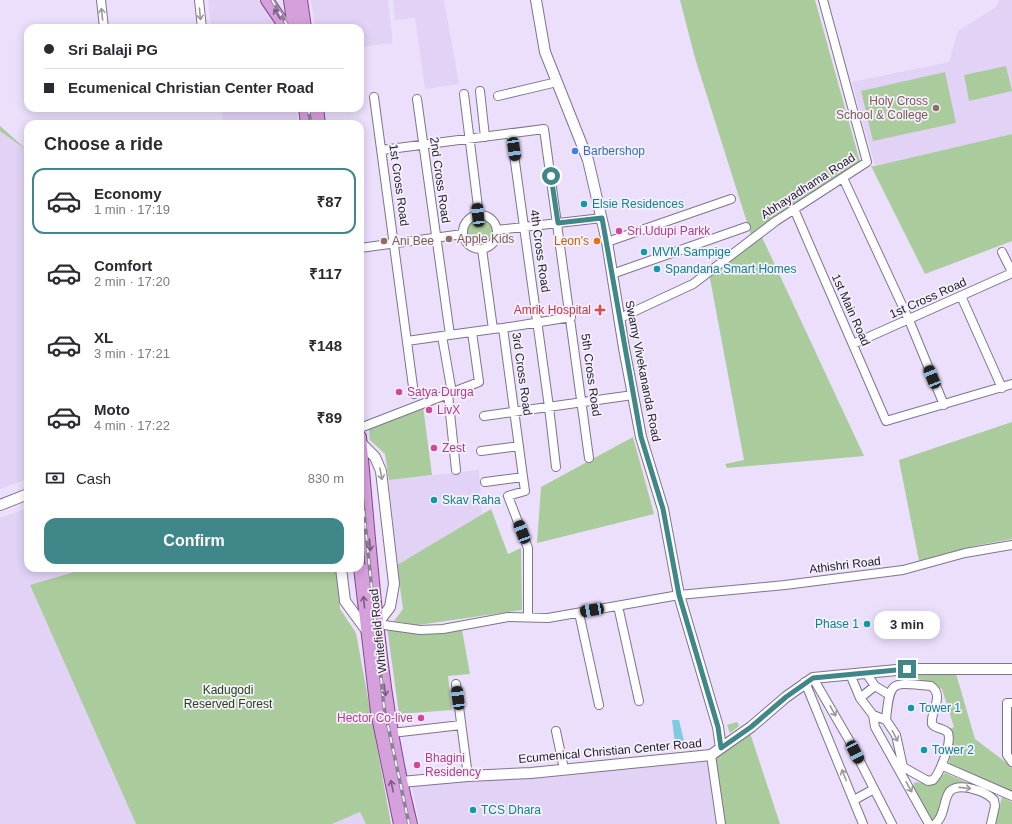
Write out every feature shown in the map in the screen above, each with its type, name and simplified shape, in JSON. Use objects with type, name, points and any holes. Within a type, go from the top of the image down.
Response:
[{"type":"main road","points":[[267,0],[290,24]]},
{"type":"main road","points":[[283,0],[291,24]]},
{"type":"main road","points":[[290,0],[291,24]]},
{"type":"main road","points":[[301,0],[304,24]]},
{"type":"main road","name":"Whitefield Road","points":[[364,485],[377,624],[392,733],[401,782],[411,824]]},
{"type":"main road","name":"Whitefield Road","points":[[360,572],[377,712],[400,824]]},
{"type":"street","points":[[101,0],[104,24]]},
{"type":"street","points":[[199,0],[202,24]]},
{"type":"street","name":"Swamy Vivekananda Road","points":[[536,0],[545,52],[588,160],[607,242],[641,437],[663,509],[679,595],[718,727],[721,748]]},
{"type":"street","name":"Abhayadhama Road","points":[[620,318],[693,284],[722,260],[794,209],[867,162],[823,0]]},
{"type":"street","points":[[498,96],[557,82]]},
{"type":"street","points":[[480,91],[485,137]]},
{"type":"street","points":[[464,94],[478,215]]},
{"type":"street","name":"1st Cross Road","points":[[374,97],[395,243],[414,394]]},
{"type":"street","name":"2nd Cross Road","points":[[417,99],[436,238],[446,336],[456,470]]},
{"type":"street","name":"5th Cross Road","points":[[511,133],[544,129],[571,317],[589,458]]},
{"type":"street","points":[[382,150],[511,133]]},
{"type":"street","name":"4th Cross Road","points":[[511,133],[538,323],[556,467]]},
{"type":"street","points":[[843,178],[909,320],[944,406],[1012,384]]},
{"type":"street","points":[[607,242],[731,199]]},
{"type":"street","name":"1st Main Road","points":[[794,209],[886,421],[944,406]]},
{"type":"street","points":[[478,215],[492,219],[497,230],[493,242],[482,249],[470,246],[463,234],[464,226],[467,220],[478,215]]},
{"type":"street","points":[[497,230],[602,218]]},
{"type":"street","points":[[612,274],[746,227]]},
{"type":"street","points":[[364,247],[463,234]]},
{"type":"street","name":"3rd Cross Road","points":[[482,249],[493,329],[503,328],[515,412],[525,492],[508,496],[528,548],[528,617]]},
{"type":"street","points":[[1002,252],[1012,273]]},
{"type":"street","name":"1st Cross Road","points":[[853,344],[1012,273]]},
{"type":"street","points":[[961,296],[1002,388]]},
{"type":"street","points":[[503,328],[571,317]]},
{"type":"street","points":[[407,341],[493,329]]},
{"type":"street","points":[[364,426],[479,382],[472,332]]},
{"type":"street","points":[[484,416],[633,395]]},
{"type":"street","points":[[364,446],[375,457],[381,471],[394,584],[390,607],[377,624]]},
{"type":"street","points":[[481,450],[519,446]]},
{"type":"street","points":[[485,482],[523,477]]},
{"type":"street","points":[[0,498],[24,489]]},
{"type":"street","points":[[0,505],[24,496]]},
{"type":"street","name":"Athishri Road","points":[[377,624],[420,630],[443,629],[508,618],[548,618],[679,595],[785,585],[903,570],[965,553],[1012,545]]},
{"type":"street","points":[[341,572],[345,601],[367,631]]},
{"type":"street","points":[[618,606],[639,701]]},
{"type":"street","points":[[579,613],[599,705]]},
{"type":"street","points":[[809,680],[866,672],[907,669],[1012,668]]},
{"type":"street","points":[[866,672],[875,686],[888,694]]},
{"type":"street","points":[[850,674],[860,698],[873,715],[875,727],[935,824],[940,818],[948,793],[955,788],[984,792],[994,800]]},
{"type":"street","points":[[809,680],[846,734],[892,824]]},
{"type":"street","points":[[809,680],[863,824]]},
{"type":"street","name":"Ecumenical Christian Center Road","points":[[401,782],[711,755],[751,727],[809,680]]},
{"type":"street","points":[[456,684],[468,776]]},
{"type":"street","points":[[902,684],[931,686],[935,689],[938,696],[932,724],[946,731],[948,736],[943,766],[936,777],[930,781],[905,769],[901,764],[898,740],[886,720],[888,694],[894,687],[902,684]]},
{"type":"street","points":[[860,698],[875,686]]},
{"type":"street","points":[[1012,703],[1007,703],[1007,755],[1012,762]]},
{"type":"street","points":[[873,715],[886,720]]},
{"type":"street","points":[[392,733],[461,725]]},
{"type":"street","points":[[556,731],[564,769]]},
{"type":"street","points":[[711,755],[721,824]]},
{"type":"street","points":[[943,766],[1012,796]]},
{"type":"street","points":[[854,800],[874,788]]},
{"type":"street","points":[[991,824],[995,806],[994,800],[998,790]]},
{"type":"shaded area","points":[[208,0],[259,0],[275,24],[211,24]]},
{"type":"shaded area","points":[[311,0],[388,0],[393,43],[364,47],[364,24],[314,24]]},
{"type":"shaded area","points":[[393,0],[444,0],[459,84],[425,89],[415,18],[395,20]]},
{"type":"shaded area","name":"Holy Cross School & College","points":[[999,0],[1012,0],[1012,134],[875,166],[852,82],[949,62],[958,31],[996,7]]},
{"type":"shaded area","points":[[222,112],[296,112],[298,120],[222,120]]},
{"type":"shaded area","points":[[0,126],[24,147],[24,480],[0,489]]},
{"type":"shaded area","points":[[479,470],[482,514],[397,565],[389,480]]},
{"type":"shaded area","points":[[24,509],[24,572],[74,572],[30,585],[136,824],[0,824],[0,518]]},
{"type":"shaded area","points":[[707,759],[716,824],[420,824],[412,787]]},
{"type":"shaded area","points":[[361,812],[366,824],[332,824]]},
{"type":"green space","points":[[680,0],[815,0],[860,162],[751,235],[695,58]]},
{"type":"green space","points":[[1006,66],[1012,91],[969,101],[964,75]]},
{"type":"green space","points":[[945,72],[956,123],[873,141],[861,91]]},
{"type":"green space","points":[[0,126],[24,148],[0,131]]},
{"type":"green space","points":[[1012,134],[1012,241],[925,274],[871,166]]},
{"type":"green space","points":[[480,219],[489,223],[493,232],[489,241],[480,245],[471,241],[467,232],[471,223]]},
{"type":"green space","points":[[761,235],[864,456],[727,468],[725,464],[744,460],[709,273]]},
{"type":"green space","points":[[423,406],[432,475],[389,480],[385,454],[370,440],[369,428]]},
{"type":"green space","points":[[1012,422],[1012,539],[974,546],[919,561],[899,460]]},
{"type":"green space","points":[[633,437],[654,514],[537,543],[541,487]]},
{"type":"green space","points":[[491,509],[508,554],[521,548],[522,610],[418,625],[394,621],[403,609],[397,565]]},
{"type":"green space","name":"Kadugodi Reserved Forest","points":[[74,572],[336,572],[340,609],[356,633],[391,824],[366,824],[360,812],[332,824],[136,824],[30,585]]},
{"type":"green space","points":[[387,627],[421,635],[462,630],[470,674],[448,676],[452,710],[399,714]]},
{"type":"green space","points":[[955,670],[975,739],[1012,767],[1012,793],[954,768],[949,763],[953,738],[949,729],[954,727],[942,689],[919,679],[905,680],[900,672]]},
{"type":"green space","points":[[737,722],[739,726],[730,733],[727,725]]},
{"type":"green space","points":[[750,733],[780,824],[724,824],[715,757]]},
{"type":"green space","points":[[945,773],[979,788],[959,785],[948,787],[942,797],[937,817],[930,821],[912,788],[915,782],[930,784],[938,780]]},
{"type":"green space","points":[[1002,797],[1012,802],[1012,824],[995,824]]},
{"type":"water","points":[[672,720],[679,720],[684,741],[675,743]]},
{"type":"railway","points":[[272,0],[287,24]]},
{"type":"railway","points":[[309,112],[310,120]]},
{"type":"railway","points":[[364,514],[384,707],[409,824]]},
{"type":"place","name":"Holy Cross School & College","points":[[936,108]]},
{"type":"place","name":"Barbershop","points":[[575,151]]},
{"type":"place","name":"Elsie Residences","points":[[584,204]]},
{"type":"place","name":"Sri Udupi Parkk","points":[[619,231]]},
{"type":"place","name":"Apple Kids","points":[[449,239]]},
{"type":"place","name":"Ani Bee","points":[[384,241]]},
{"type":"place","name":"Leon's","points":[[597,241]]},
{"type":"place","name":"MVM Sampige","points":[[644,252]]},
{"type":"place","name":"Spandana Smart Homes","points":[[657,269]]},
{"type":"place","name":"Amrik Hospital","points":[[600,310]]},
{"type":"place","name":"Satya Durga","points":[[399,392]]},
{"type":"place","name":"LivX","points":[[429,410]]},
{"type":"place","name":"Zest","points":[[434,448]]},
{"type":"place","name":"Skav Raha","points":[[434,500]]},
{"type":"place","name":"Phase 1","points":[[867,624]]},
{"type":"place","name":"Tower 1","points":[[911,708]]},
{"type":"place","name":"Hector Co-live","points":[[421,718]]},
{"type":"place","name":"Tower 2","points":[[924,750]]},
{"type":"place","name":"Bhagini Residency","points":[[417,765]]},
{"type":"place","name":"TCS Dhara","points":[[473,810]]},
{"type":"route","points":[[551,176],[558,223],[602,218],[641,437],[663,509],[679,595],[718,727],[721,748],[751,727],[786,697],[813,678],[907,669]]}]
